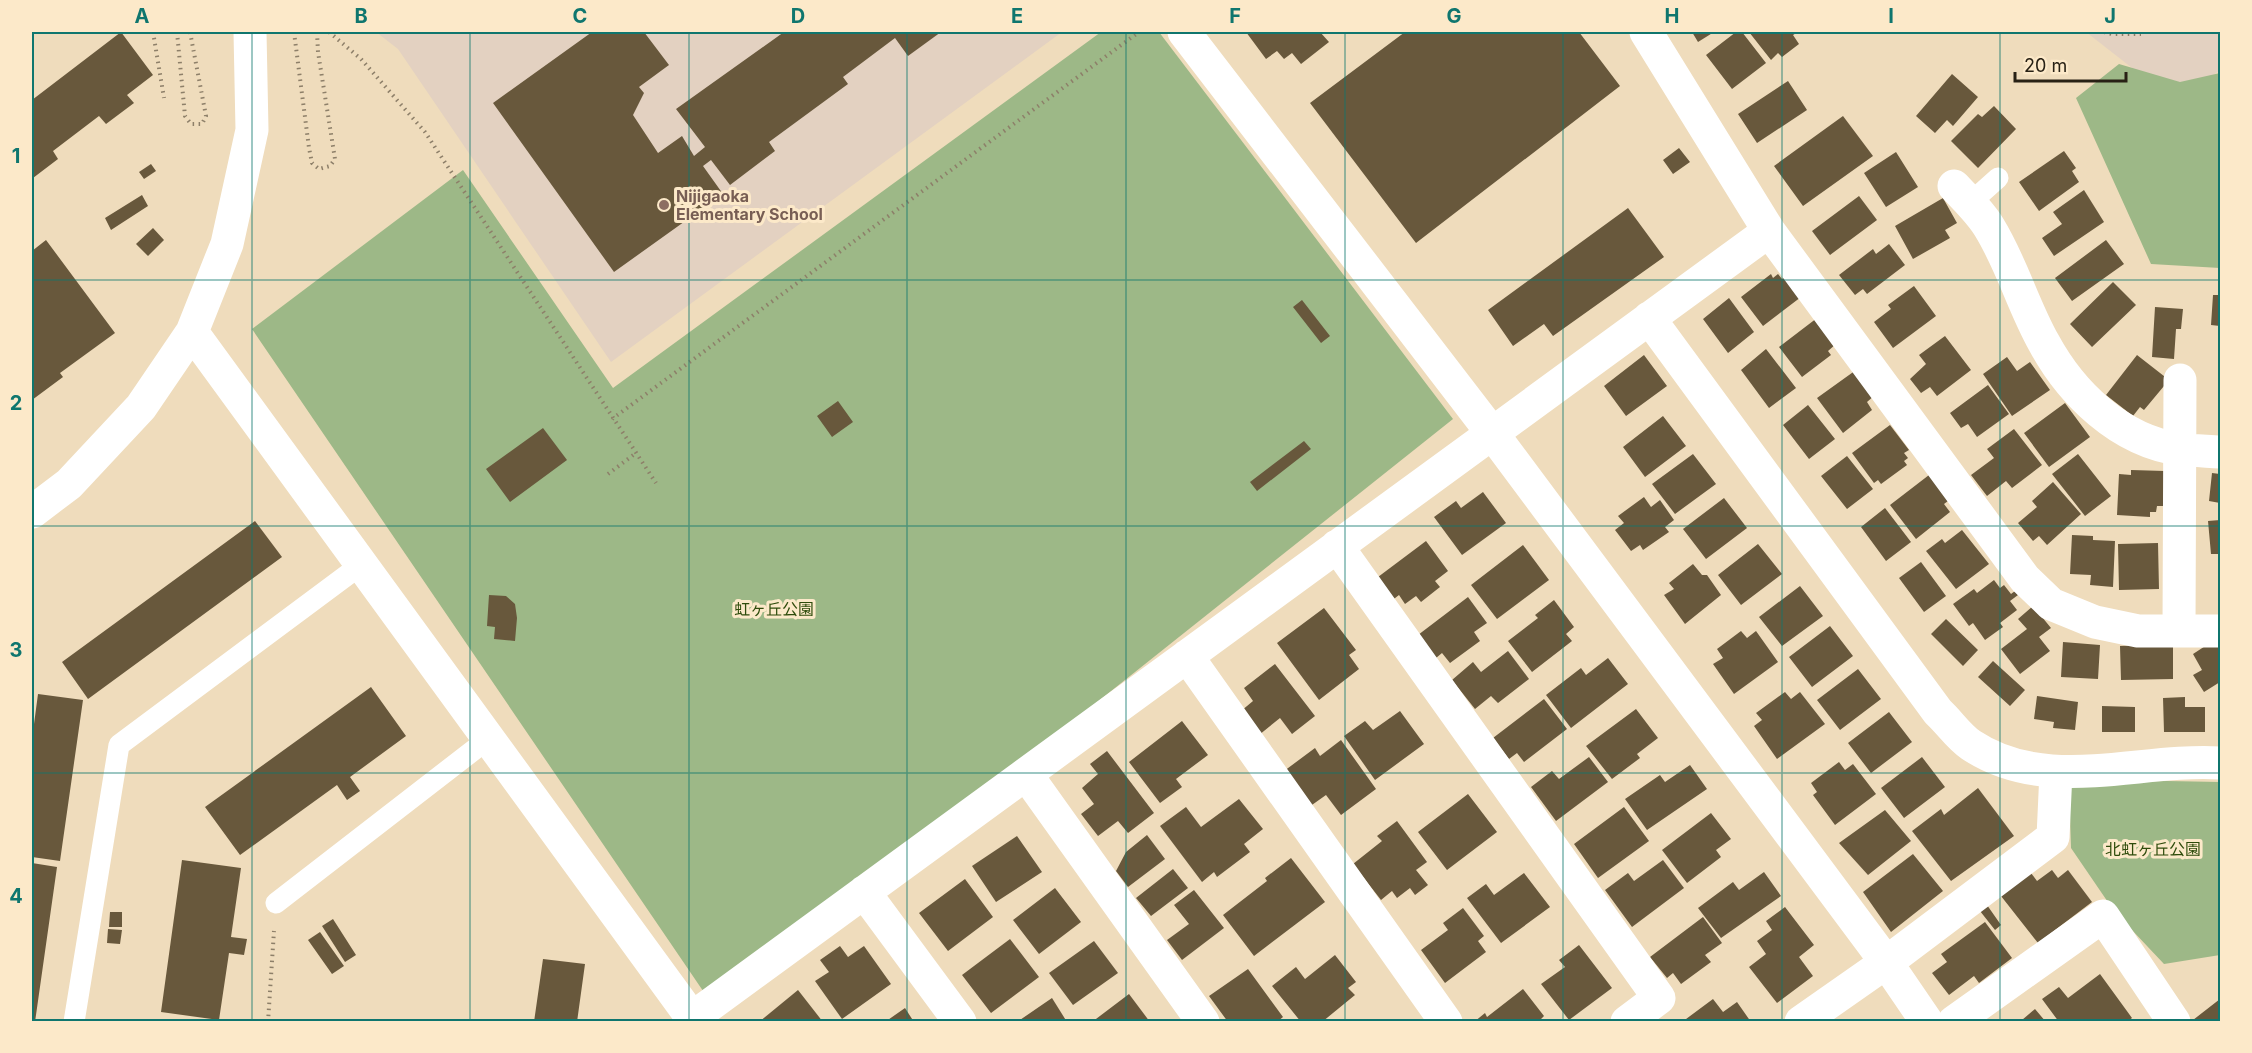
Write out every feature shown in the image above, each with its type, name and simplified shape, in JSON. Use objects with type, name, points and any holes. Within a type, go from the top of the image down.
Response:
[{"type":"street","points":[[32,512],[69,484],[141,407],[192,332],[227,244],[252,130],[250,32]]},
{"type":"street","points":[[1184,32],[1492,434],[1886,962],[1927,1022]]},
{"type":"street","points":[[1646,32],[1769,231],[2025,579],[2051,604],[2095,622],[2138,631],[2220,631]]},
{"type":"street","points":[[1962,194],[1988,226],[2007,260],[2043,342],[2065,377],[2114,424],[2153,442],[2178,449],[2220,452]]},
{"type":"street","points":[[192,332],[226,382],[362,564],[691,1020],[1769,231]]},
{"type":"street","points":[[1649,318],[1938,712],[1970,744],[2009,764],[2056,772],[2220,763]]},
{"type":"street","points":[[2179,631],[2180,380]]},
{"type":"street","points":[[1337,546],[1659,998],[1627,1022]]},
{"type":"street","points":[[1186,656],[1446,1022]]},
{"type":"street","points":[[1801,1022],[1886,962],[2053,837],[2056,772]]},
{"type":"street","points":[[1026,774],[1203,1022]]},
{"type":"street","points":[[864,892],[960,1022]]},
{"type":"street","points":[[1954,1022],[2103,916],[2174,1022]]},
{"type":"lane","points":[[1962,194],[1998,178]]},
{"type":"lane","points":[[74,1022],[119,745],[362,564]]},
{"type":"lane","points":[[276,903],[488,739]]},
{"type":"path","points":[[153,32],[164,98]]},
{"type":"path","points":[[177,32],[185,116],[190,124],[202,124],[206,116],[190,32]]},
{"type":"path","points":[[294,32],[309,148],[312,163],[320,169],[330,166],[335,159],[318,52],[317,32]]},
{"type":"path","points":[[329,32],[361,58],[425,132],[656,483]]},
{"type":"path","points":[[612,419],[1139,32]]},
{"type":"path","points":[[2104,32],[2141,34]]},
{"type":"path","points":[[608,474],[636,453]]},
{"type":"path","points":[[268,1022],[276,903]]},
{"type":"shaded area","name":"Nijigaoka Elementary School","points":[[376,32],[1062,32],[611,362],[398,49]]},
{"type":"shaded area","points":[[2086,32],[2220,32],[2220,70],[2177,103]]},
{"type":"green space","name":"虹ヶ丘公園","points":[[1101,32],[1159,32],[1453,419],[714,1007],[252,329],[463,170],[613,388]]},
{"type":"green space","points":[[2119,64],[2180,82],[2220,73],[2220,268],[2151,264],[2076,98]]},
{"type":"green space","name":"北虹ヶ丘公園","points":[[2220,782],[2220,955],[2164,964],[2114,911],[2071,848],[2069,783]]},
{"type":"building","points":[[121,32],[153,75],[127,95],[134,103],[106,124],[99,116],[53,151],[58,159],[33,178],[32,100]]},
{"type":"building","points":[[592,32],[644,32],[669,65],[639,87],[644,93],[633,115],[658,153],[682,136],[694,156],[705,147],[676,109],[784,32],[941,32],[908,56],[895,38],[843,77],[848,84],[769,142],[775,151],[730,185],[711,160],[703,166],[723,194],[614,272],[493,103]]},
{"type":"building","points":[[1246,32],[1320,32],[1329,42],[1301,64],[1292,53],[1284,59],[1277,51],[1266,59]]},
{"type":"building","points":[[1405,32],[1579,32],[1620,86],[1416,243],[1310,103]]},
{"type":"building","points":[[1692,32],[1714,32],[1698,42]]},
{"type":"building","points":[[1736,32],[1742,32],[1766,63],[1732,89],[1706,55]]},
{"type":"building","points":[[1749,32],[1798,32],[1793,35],[1799,44],[1782,57],[1778,53],[1771,60]]},
{"type":"building","points":[[1952,74],[1978,97],[1953,126],[1947,120],[1935,133],[1916,116]]},
{"type":"building","points":[[1788,81],[1807,110],[1757,143],[1738,114]]},
{"type":"building","points":[[1994,106],[2016,129],[1978,168],[1951,141],[1978,114],[1982,117]]},
{"type":"building","points":[[1843,116],[1873,156],[1803,206],[1774,166]]},
{"type":"building","points":[[1679,148],[1690,162],[1673,174],[1663,160]]},
{"type":"building","points":[[2064,151],[2076,168],[2072,171],[2079,182],[2039,211],[2019,182]]},
{"type":"building","points":[[1896,152],[1918,187],[1886,207],[1864,173]]},
{"type":"building","points":[[151,164],[156,171],[144,179],[139,172]]},
{"type":"building","points":[[2084,190],[2104,222],[2054,256],[2042,238],[2062,224],[2053,212]]},
{"type":"building","points":[[142,195],[148,206],[111,230],[105,218]]},
{"type":"building","points":[[1859,196],[1877,220],[1830,255],[1812,231]]},
{"type":"building","points":[[1943,198],[1957,223],[1945,230],[1950,238],[1913,259],[1895,226]]},
{"type":"building","points":[[1628,208],[1664,257],[1553,336],[1544,324],[1513,346],[1488,310]]},
{"type":"building","points":[[153,228],[164,240],[148,256],[136,244]]},
{"type":"building","points":[[46,240],[115,333],[60,373],[63,377],[32,400],[32,251]]},
{"type":"building","points":[[2106,240],[2124,264],[2072,301],[2055,278]]},
{"type":"building","points":[[1889,244],[1905,265],[1867,294],[1863,289],[1855,295],[1839,275],[1873,249],[1876,254]]},
{"type":"building","points":[[1771,274],[1773,278],[1778,274],[1782,279],[1786,276],[1801,297],[1763,326],[1741,297]]},
{"type":"building","points":[[2113,282],[2136,305],[2092,347],[2070,324]]},
{"type":"building","points":[[1914,286],[1936,316],[1893,348],[1874,322],[1891,309],[1888,305]]},
{"type":"building","points":[[2213,295],[2220,295],[2220,326],[2211,325]]},
{"type":"building","points":[[1729,298],[1754,332],[1728,353],[1703,319]]},
{"type":"building","points":[[1302,300],[1330,336],[1321,343],[1293,307]]},
{"type":"building","points":[[2155,307],[2183,309],[2181,329],[2176,329],[2174,359],[2152,357]]},
{"type":"building","points":[[1817,318],[1836,344],[1828,351],[1831,355],[1802,377],[1779,347]]},
{"type":"building","points":[[1945,336],[1971,370],[1937,396],[1930,387],[1921,393],[1910,379],[1926,364],[1919,355]]},
{"type":"building","points":[[1766,349],[1796,388],[1769,408],[1741,370]]},
{"type":"building","points":[[1644,355],[1667,386],[1626,416],[1604,386]]},
{"type":"building","points":[[2137,355],[2169,380],[2144,410],[2140,407],[2133,416],[2106,395]]},
{"type":"building","points":[[2007,357],[2017,371],[2030,362],[2050,390],[2012,416],[1983,374]]},
{"type":"building","points":[[1856,370],[1875,395],[1867,402],[1872,410],[1843,433],[1817,398]]},
{"type":"building","points":[[1988,385],[2009,414],[1977,437],[1968,424],[1961,428],[1950,413]]},
{"type":"building","points":[[838,401],[853,422],[832,437],[817,416]]},
{"type":"building","points":[[2065,403],[2090,437],[2049,467],[2024,433]]},
{"type":"building","points":[[1808,405],[1835,439],[1809,459],[1783,425]]},
{"type":"building","points":[[1663,416],[1686,446],[1645,477],[1623,447]]},
{"type":"building","points":[[1890,425],[1909,450],[1904,453],[1908,458],[1904,461],[1907,465],[1881,484],[1878,480],[1874,483],[1852,453]]},
{"type":"building","points":[[543,428],[567,460],[510,502],[486,469]]},
{"type":"building","points":[[2014,429],[2042,465],[2012,488],[2006,481],[1987,496],[1971,475],[1994,458],[1987,449]]},
{"type":"building","points":[[1304,441],[1311,449],[1257,491],[1250,482]]},
{"type":"building","points":[[1693,454],[1716,484],[1675,514],[1652,484]]},
{"type":"building","points":[[2078,454],[2111,496],[2085,516],[2052,474]]},
{"type":"building","points":[[1847,456],[1873,489],[1847,509],[1821,476]]},
{"type":"building","points":[[2131,470],[2165,471],[2163,506],[2157,506],[2156,512],[2150,512],[2150,517],[2117,515],[2119,474],[2131,475]]},
{"type":"building","points":[[2212,473],[2220,474],[2220,503],[2209,501]]},
{"type":"building","points":[[1929,475],[1948,501],[1944,504],[1950,512],[1916,539],[1890,505]]},
{"type":"building","points":[[2053,482],[2081,514],[2047,545],[2039,536],[2033,541],[2018,523],[2037,507],[2032,501]]},
{"type":"building","points":[[1483,492],[1506,523],[1462,555],[1434,517],[1456,501],[1461,508]]},
{"type":"building","points":[[1644,497],[1651,507],[1660,500],[1674,520],[1665,527],[1669,532],[1643,550],[1640,545],[1631,551],[1615,530],[1624,523],[1618,516]]},
{"type":"building","points":[[1724,498],[1747,528],[1706,559],[1683,529]]},
{"type":"building","points":[[1885,508],[1911,542],[1886,561],[1861,527]]},
{"type":"building","points":[[2220,520],[2220,554],[2211,554],[2208,521]]},
{"type":"building","points":[[255,521],[282,557],[88,699],[62,662]]},
{"type":"building","points":[[1962,530],[1989,564],[1956,589],[1926,551],[1942,539],[1945,543]]},
{"type":"building","points":[[2072,535],[2093,536],[2093,540],[2115,541],[2113,587],[2090,585],[2091,575],[2070,574]]},
{"type":"building","points":[[1426,541],[1448,571],[1435,581],[1440,587],[1421,602],[1416,596],[1405,604],[1399,595],[1390,602],[1374,580]]},
{"type":"building","points":[[2158,543],[2159,589],[2119,590],[2118,544]]},
{"type":"building","points":[[1758,544],[1782,574],[1741,605],[1718,575]]},
{"type":"building","points":[[1523,545],[1549,580],[1497,619],[1471,585]]},
{"type":"building","points":[[1921,562],[1946,596],[1924,612],[1899,578]]},
{"type":"building","points":[[1693,564],[1702,575],[1707,575],[1721,595],[1685,624],[1664,595],[1674,589],[1669,583]]},
{"type":"building","points":[[1994,580],[2000,588],[2004,585],[2011,594],[2015,591],[2018,595],[2010,601],[2017,610],[2000,623],[2003,627],[1985,640],[1973,623],[1969,626],[1953,604],[1974,589],[1977,593]]},
{"type":"building","points":[[1800,586],[1823,616],[1782,646],[1759,617]]},
{"type":"building","points":[[489,595],[506,596],[515,604],[517,618],[515,641],[494,639],[495,627],[487,626]]},
{"type":"building","points":[[1468,597],[1487,623],[1474,632],[1480,641],[1450,663],[1442,653],[1436,658],[1418,635]]},
{"type":"building","points":[[1554,600],[1574,627],[1566,634],[1572,641],[1532,672],[1508,641],[1538,618],[1535,615]]},
{"type":"building","points":[[2033,606],[2051,628],[2039,637],[2050,651],[2020,674],[2001,649],[2027,629],[2018,619]]},
{"type":"building","points":[[1324,608],[1356,650],[1349,655],[1359,669],[1319,700],[1277,643]]},
{"type":"building","points":[[1946,619],[1978,650],[1963,666],[1931,634]]},
{"type":"building","points":[[1830,626],[1853,656],[1812,687],[1789,657]]},
{"type":"building","points":[[1741,631],[1747,638],[1756,631],[1778,662],[1734,694],[1713,664],[1723,658],[1717,649]]},
{"type":"building","points":[[2216,639],[2220,647],[2220,682],[2204,692],[2193,675],[2202,670],[2193,654]]},
{"type":"building","points":[[2063,642],[2100,645],[2098,679],[2061,677]]},
{"type":"building","points":[[2173,644],[2173,679],[2121,680],[2120,646]]},
{"type":"building","points":[[1508,651],[1529,679],[1498,703],[1491,696],[1475,709],[1452,680],[1473,662],[1481,672]]},
{"type":"building","points":[[1608,658],[1628,684],[1571,728],[1546,695],[1581,668],[1586,675]]},
{"type":"building","points":[[1993,661],[2025,690],[2010,706],[1978,677]]},
{"type":"building","points":[[1275,664],[1315,716],[1292,734],[1280,718],[1259,735],[1241,711],[1253,701],[1244,688]]},
{"type":"building","points":[[1858,669],[1881,699],[1840,730],[1817,700]]},
{"type":"building","points":[[371,687],[406,736],[350,777],[360,791],[347,800],[337,785],[240,855],[205,807]]},
{"type":"building","points":[[1785,692],[1791,699],[1800,692],[1825,724],[1777,759],[1754,726],[1762,720],[1756,713]]},
{"type":"building","points":[[38,694],[83,700],[60,861],[32,857],[32,739]]},
{"type":"building","points":[[2037,696],[2078,702],[2075,730],[2053,728],[2054,722],[2034,719]]},
{"type":"building","points":[[2185,697],[2185,707],[2205,707],[2205,732],[2164,732],[2163,698]]},
{"type":"building","points":[[1544,699],[1567,729],[1524,762],[1517,753],[1509,759],[1493,738]]},
{"type":"building","points":[[2102,706],[2135,707],[2135,732],[2102,732]]},
{"type":"building","points":[[1636,709],[1658,738],[1637,754],[1640,758],[1612,779],[1586,746]]},
{"type":"building","points":[[1400,711],[1424,744],[1375,780],[1344,736],[1365,721],[1373,730]]},
{"type":"building","points":[[1889,712],[1912,742],[1871,773],[1848,743]]},
{"type":"building","points":[[1182,721],[1208,755],[1176,779],[1182,787],[1160,803],[1129,762]]},
{"type":"building","points":[[1341,740],[1376,789],[1341,815],[1326,795],[1302,812],[1276,777],[1315,748],[1320,756]]},
{"type":"building","points":[[1107,751],[1154,813],[1128,833],[1118,821],[1098,836],[1081,814],[1094,804],[1082,788],[1098,774],[1090,764]]},
{"type":"building","points":[[1589,757],[1608,782],[1556,821],[1531,787],[1552,771],[1559,779]]},
{"type":"building","points":[[1922,757],[1945,787],[1904,818],[1881,788]]},
{"type":"building","points":[[1839,762],[1845,770],[1853,764],[1876,794],[1835,825],[1813,795],[1817,792],[1811,783]]},
{"type":"building","points":[[1690,765],[1707,789],[1647,830],[1625,799],[1660,775],[1665,782]]},
{"type":"building","points":[[1978,788],[2014,836],[1951,881],[1912,831],[1941,809],[1944,815]]},
{"type":"building","points":[[1468,794],[1497,832],[1447,870],[1418,832]]},
{"type":"building","points":[[1239,799],[1263,829],[1244,844],[1250,852],[1217,877],[1214,872],[1202,882],[1160,826],[1186,807],[1201,827]]},
{"type":"building","points":[[1624,807],[1649,841],[1598,878],[1574,844]]},
{"type":"building","points":[[1885,810],[1911,841],[1868,875],[1839,843]]},
{"type":"building","points":[[1711,813],[1731,839],[1716,850],[1721,857],[1687,883],[1662,850]]},
{"type":"building","points":[[1397,821],[1427,862],[1416,870],[1428,885],[1415,895],[1410,888],[1397,898],[1392,891],[1381,900],[1353,864],[1382,841],[1377,836]]},
{"type":"building","points":[[1147,835],[1165,859],[1128,887],[1116,871],[1126,852]]},
{"type":"building","points":[[1017,836],[1042,872],[996,902],[972,866]]},
{"type":"building","points":[[1913,854],[1943,891],[1891,932],[1863,892]]},
{"type":"building","points":[[1291,858],[1325,902],[1254,956],[1223,915],[1267,881],[1265,878]]},
{"type":"building","points":[[182,860],[241,868],[231,937],[247,939],[244,955],[229,953],[219,1020],[161,1012]]},
{"type":"building","points":[[1663,860],[1684,888],[1632,927],[1605,890],[1628,873],[1634,881]]},
{"type":"building","points":[[32,863],[57,867],[35,1022],[32,1022]]},
{"type":"building","points":[[1173,869],[1188,888],[1151,916],[1136,898]]},
{"type":"building","points":[[2052,870],[2058,878],[2068,870],[2092,902],[2038,943],[2001,896],[2031,873],[2037,881]]},
{"type":"building","points":[[1764,872],[1781,896],[1721,938],[1698,908],[1733,882],[1739,890]]},
{"type":"building","points":[[1524,873],[1550,907],[1501,943],[1467,898],[1486,884],[1494,895]]},
{"type":"building","points":[[965,879],[993,917],[948,951],[919,913]]},
{"type":"building","points":[[1055,888],[1081,922],[1039,954],[1013,920]]},
{"type":"building","points":[[1194,890],[1224,928],[1182,960],[1167,940],[1189,924],[1174,905]]},
{"type":"building","points":[[1987,905],[2001,925],[1995,930],[1980,911]]},
{"type":"building","points":[[1785,907],[1814,945],[1799,957],[1813,976],[1777,1003],[1749,967],[1766,954],[1757,941],[1772,930],[1766,921]]},
{"type":"building","points":[[1463,908],[1484,936],[1478,941],[1486,952],[1445,983],[1421,950],[1448,930],[1443,923]]},
{"type":"building","points":[[110,912],[122,912],[122,927],[109,927]]},
{"type":"building","points":[[1703,917],[1722,943],[1705,955],[1711,962],[1681,984],[1673,973],[1667,978],[1650,957]]},
{"type":"building","points":[[333,919],[356,955],[345,962],[322,926]]},
{"type":"building","points":[[1985,922],[2012,958],[1979,983],[1974,976],[1949,995],[1932,973],[1947,962],[1941,954]]},
{"type":"building","points":[[108,929],[122,930],[120,944],[107,943]]},
{"type":"building","points":[[320,932],[344,966],[332,974],[308,940]]},
{"type":"building","points":[[1010,939],[1039,977],[991,1013],[962,975]]},
{"type":"building","points":[[1094,941],[1118,973],[1073,1005],[1049,973]]},
{"type":"building","points":[[1579,945],[1612,988],[1569,1020],[1541,984],[1565,967],[1559,960]]},
{"type":"building","points":[[840,946],[848,957],[864,946],[891,984],[842,1019],[815,981],[829,972],[820,960]]},
{"type":"building","points":[[1335,955],[1356,982],[1348,988],[1355,995],[1322,1022],[1301,1022],[1272,986],[1296,967],[1305,979]]},
{"type":"building","points":[[543,959],[585,964],[577,1022],[534,1022]]},
{"type":"building","points":[[1248,969],[1283,1017],[1277,1022],[1228,1022],[1209,996]]},
{"type":"building","points":[[2100,974],[2132,1018],[2127,1022],[2059,1022],[2042,999],[2059,987],[2068,998]]},
{"type":"building","points":[[1523,989],[1544,1016],[1538,1022],[1474,1022],[1485,1013],[1487,1017]]},
{"type":"building","points":[[798,990],[823,1022],[759,1022]]},
{"type":"building","points":[[1129,994],[1150,1022],[1092,1022]]},
{"type":"building","points":[[1052,998],[1067,1022],[1017,1022]]},
{"type":"building","points":[[1713,999],[1723,1012],[1737,1002],[1751,1022],[1682,1022]]},
{"type":"building","points":[[2220,999],[2220,1022],[2194,1022],[2193,1020]]},
{"type":"building","points":[[905,1008],[914,1022],[885,1022]]},
{"type":"building","points":[[2035,1009],[2046,1022],[2023,1022],[2022,1020]]},
{"type":"place","name":"Nijigaoka Elementary School","points":[[664,205]]}]
